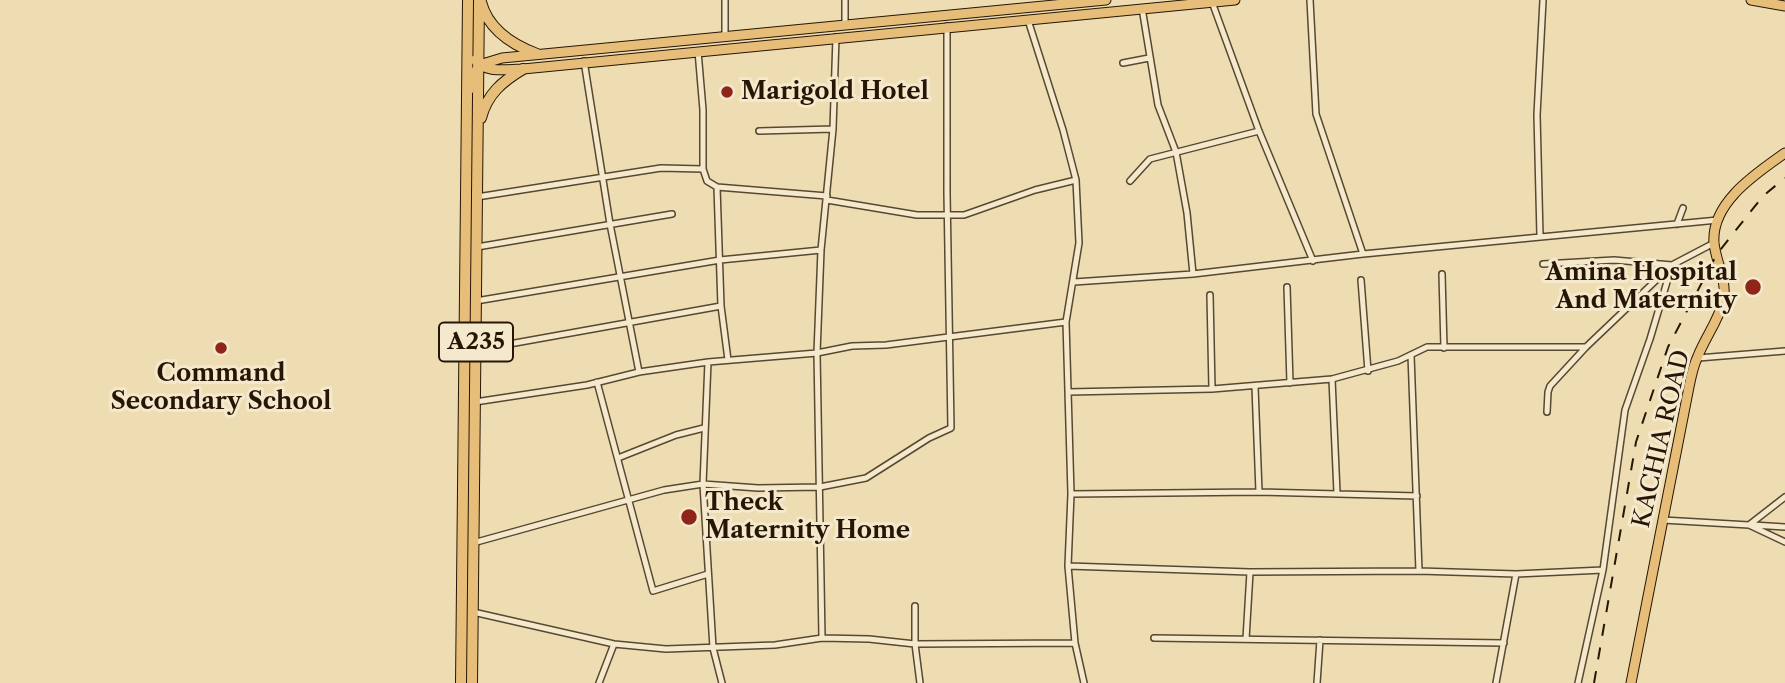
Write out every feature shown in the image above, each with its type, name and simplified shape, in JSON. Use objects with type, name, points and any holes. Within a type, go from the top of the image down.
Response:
[{"type":"highway","name":"A235","points":[[461,683],[468,0]]},
{"type":"highway","name":"A235","points":[[472,683],[480,0]]},
{"type":"highway","points":[[480,0],[495,27],[513,42],[537,54]]},
{"type":"highway","points":[[478,136],[486,103],[505,80],[523,69]]},
{"type":"main road","points":[[467,102],[470,82],[479,65],[490,60],[1106,0]]},
{"type":"main road","points":[[467,42],[479,65],[499,70],[523,69],[1235,0]]},
{"type":"main road","points":[[1751,0],[1785,6]]},
{"type":"main road","points":[[902,20],[903,32]]},
{"type":"main road","name":"KACHIA ROAD","points":[[1631,683],[1689,387],[1697,358],[1724,296],[1714,243],[1718,220],[1730,199],[1785,153]]},
{"type":"street","points":[[725,0],[725,37]]},
{"type":"street","points":[[845,0],[845,25]]},
{"type":"street","points":[[1310,0],[1315,114],[1363,254]]},
{"type":"street","points":[[1540,236],[1537,115],[1543,0]]},
{"type":"street","points":[[1212,2],[1259,131],[1312,261]]},
{"type":"street","points":[[1142,8],[1158,105],[1177,152],[1193,274]]},
{"type":"street","points":[[1028,20],[1076,180],[1079,243],[1066,322],[1071,494],[1069,566],[1075,643],[1084,683]]},
{"type":"street","points":[[473,542],[664,490],[703,484],[758,488],[820,487],[866,478],[929,438],[951,428],[947,26]]},
{"type":"street","points":[[822,638],[817,353],[821,250],[833,129],[836,37]]},
{"type":"street","points":[[698,51],[703,110],[703,169],[707,181],[716,187],[827,198],[917,215],[964,215],[1035,190],[1076,180]]},
{"type":"street","points":[[1123,63],[1149,58]]},
{"type":"street","points":[[584,61],[610,224],[639,372]]},
{"type":"street","points":[[759,131],[833,129]]},
{"type":"street","points":[[1130,181],[1150,159],[1259,131]]},
{"type":"street","points":[[477,197],[661,168],[703,169]]},
{"type":"street","points":[[716,187],[721,306],[728,360]]},
{"type":"street","points":[[1677,223],[1683,208]]},
{"type":"street","points":[[477,247],[672,214]]},
{"type":"street","points":[[1074,282],[1193,274],[1363,254],[1718,220]]},
{"type":"street","points":[[1548,412],[1550,386],[1586,348],[1672,265],[1714,243]]},
{"type":"street","points":[[476,300],[720,260],[821,250]]},
{"type":"street","points":[[1543,264],[1614,260],[1672,265]]},
{"type":"street","points":[[1578,683],[1603,570],[1625,410],[1672,265]]},
{"type":"street","points":[[1441,274],[1444,348]]},
{"type":"street","points":[[1361,280],[1368,370]]},
{"type":"street","points":[[1287,287],[1290,383]]},
{"type":"street","points":[[1210,295],[1212,389]]},
{"type":"street","points":[[476,351],[721,306]]},
{"type":"street","points":[[475,402],[709,362],[817,353],[852,346],[886,345],[1066,322]]},
{"type":"street","points":[[1068,392],[1255,387],[1332,379],[1368,370],[1427,347],[1586,348]]},
{"type":"street","points":[[1697,358],[1785,351]]},
{"type":"street","points":[[1412,355],[1419,571]]},
{"type":"street","points":[[709,362],[703,484],[713,648],[722,683]]},
{"type":"street","points":[[1332,379],[1337,493]]},
{"type":"street","points":[[597,382],[653,591],[708,574]]},
{"type":"street","points":[[1255,387],[1259,492]]},
{"type":"street","points":[[618,458],[676,435],[704,428]]},
{"type":"street","points":[[1071,494],[1259,492],[1417,496]]},
{"type":"street","points":[[1749,525],[1785,497]]},
{"type":"street","points":[[1663,520],[1785,527]]},
{"type":"street","points":[[1749,525],[1785,542]]},
{"type":"street","points":[[1069,566],[1250,572],[1419,571],[1517,574],[1603,570]]},
{"type":"street","points":[[1246,639],[1250,572]]},
{"type":"street","points":[[1496,683],[1517,574]]},
{"type":"street","points":[[915,606],[915,644],[920,683]]},
{"type":"street","points":[[472,612],[614,644],[666,649],[775,645],[822,638],[915,644],[1075,643]]},
{"type":"street","points":[[1154,638],[1504,643]]},
{"type":"street","points":[[1317,683],[1320,640]]},
{"type":"street","points":[[599,683],[614,644]]},
{"type":"railway","points":[[1594,683],[1636,442],[1668,347],[1717,254],[1763,196],[1785,178]]},
{"type":"place","name":"Marigold Hotel","points":[[727,92]]},
{"type":"place","name":"Amina Hospital And Maternity","points":[[1753,287]]},
{"type":"place","name":"Command Secondary School","points":[[221,348]]},
{"type":"place","name":"Theck Maternity Home","points":[[689,517]]}]
